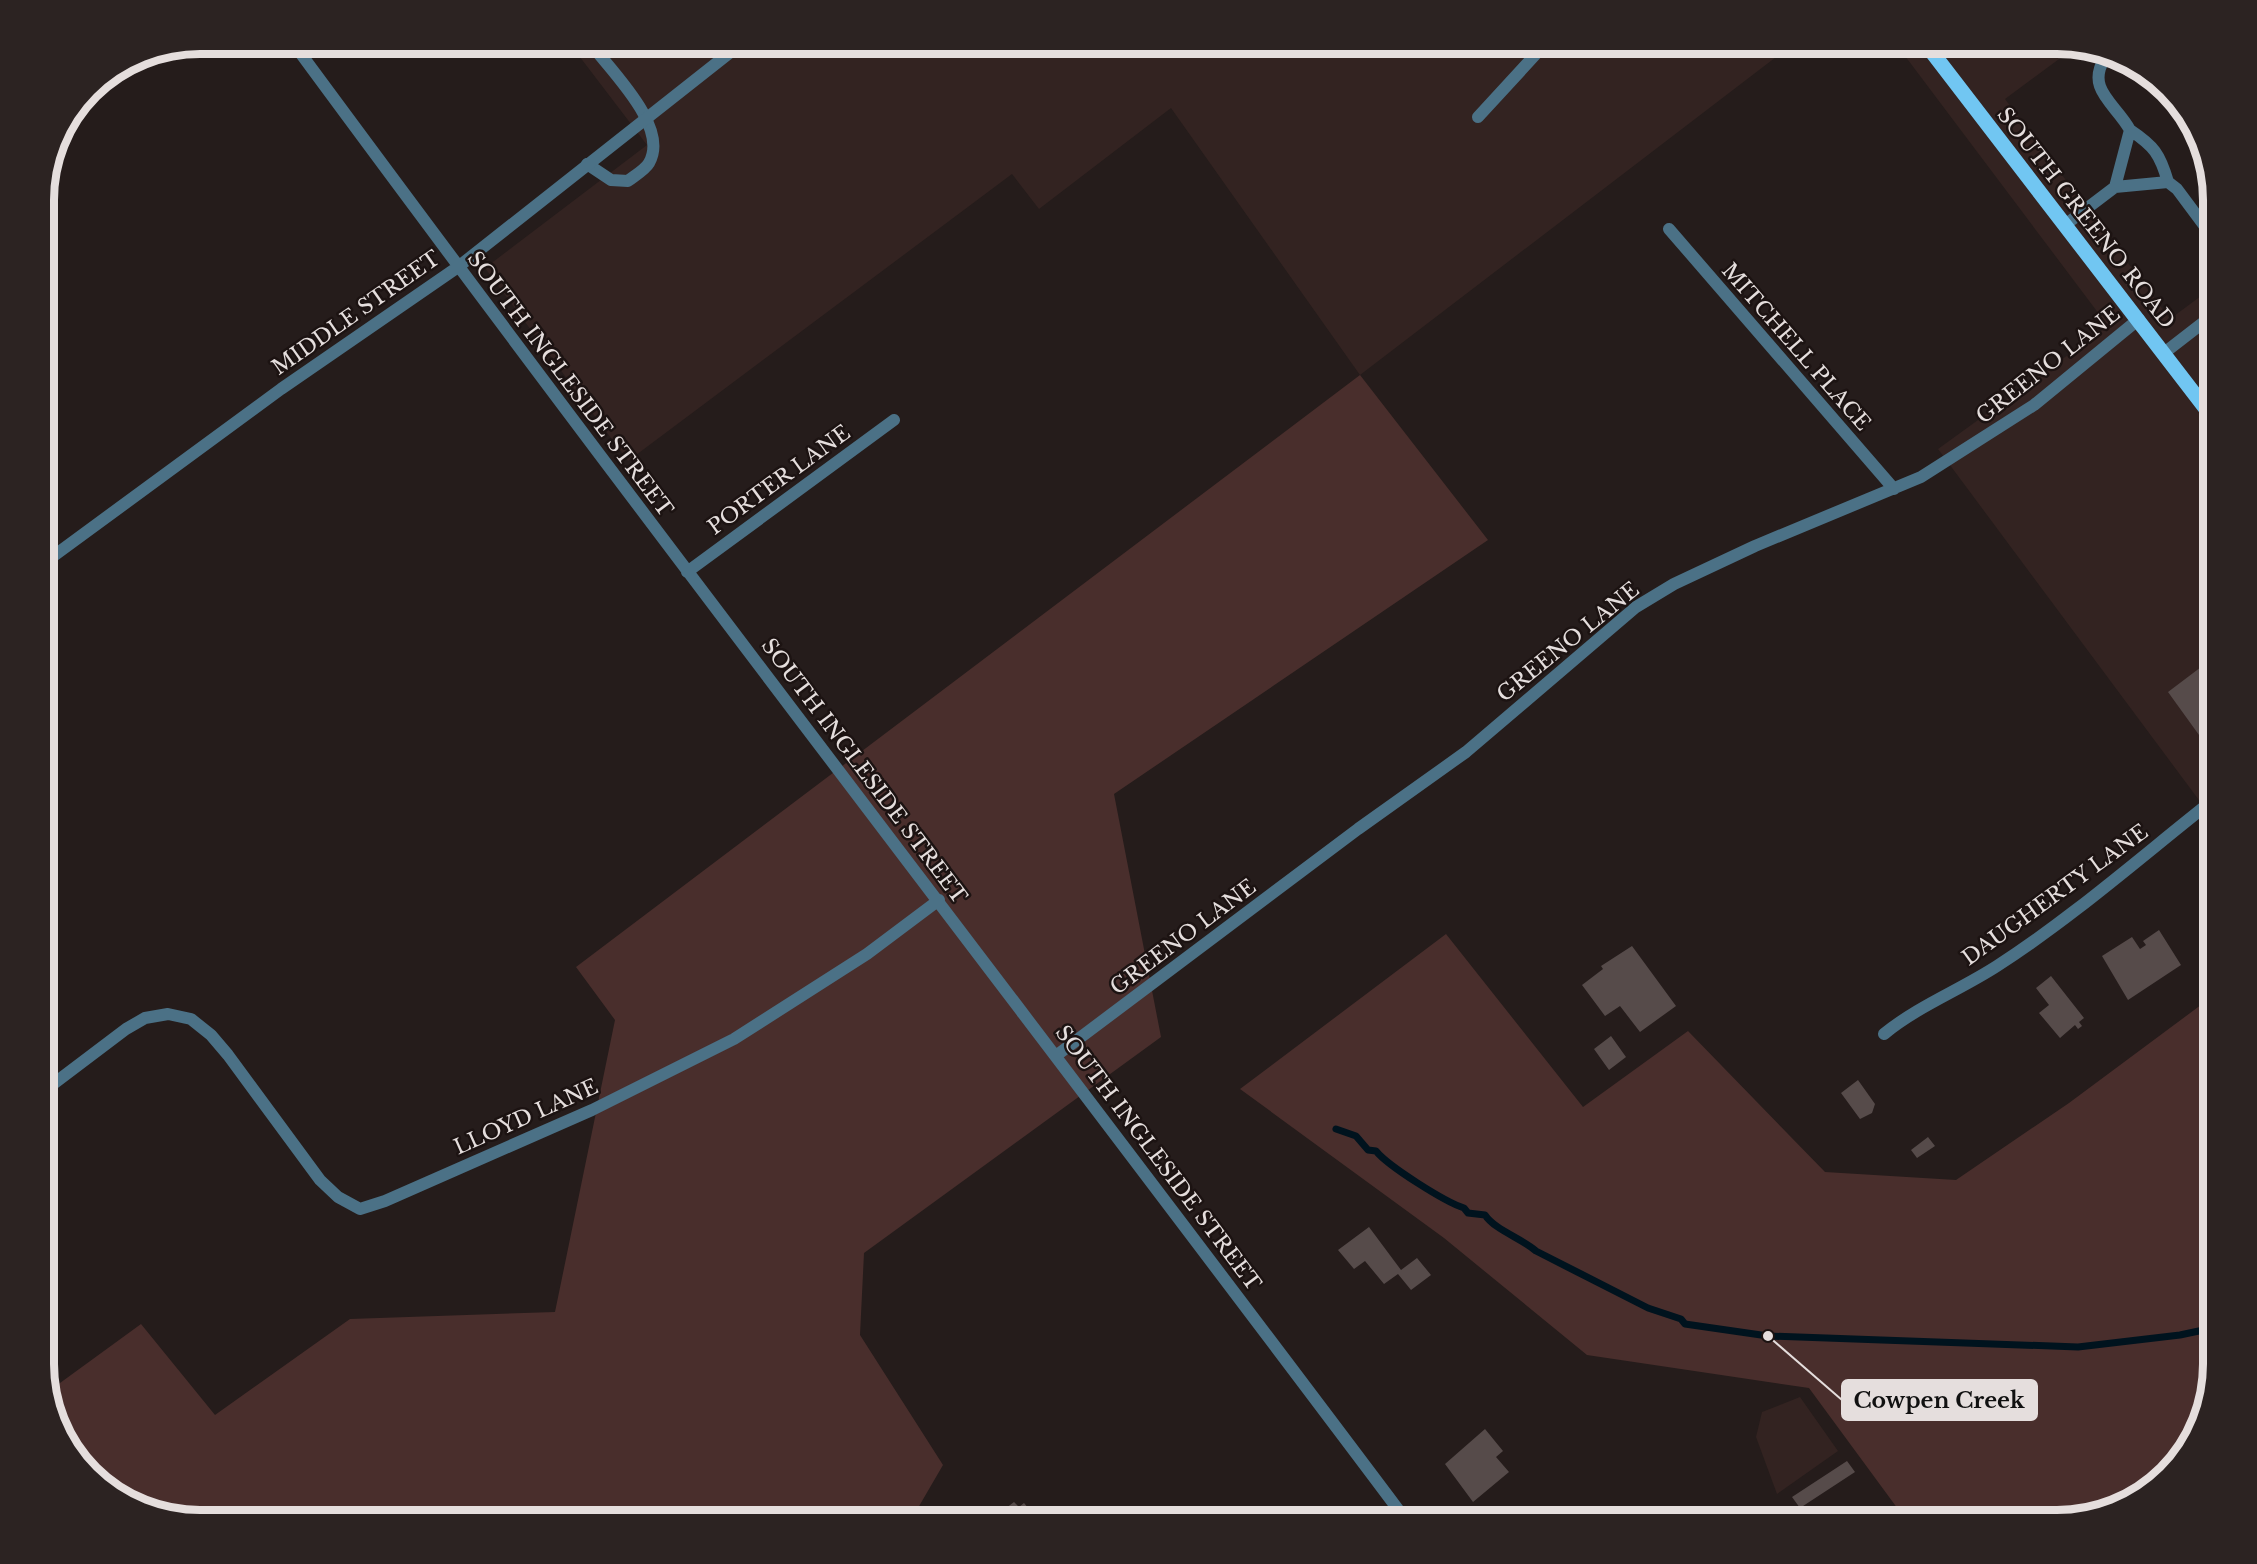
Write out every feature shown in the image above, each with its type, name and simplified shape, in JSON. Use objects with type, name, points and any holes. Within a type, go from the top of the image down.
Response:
[{"type":"main road","name":"SOUTH GREENO ROAD","points":[[1933,54],[2203,404]]},
{"type":"street","name":"SOUTH INGLESIDE STREET","points":[[301,54],[687,572],[1057,1055],[1398,1510]]},
{"type":"street","points":[[587,164],[611,180],[628,181],[648,164],[655,146],[647,117],[598,54]]},
{"type":"street","name":"MIDDLE STREET","points":[[54,556],[281,389],[458,267],[729,54]]},
{"type":"street","points":[[1478,117],[1537,54]]},
{"type":"street","points":[[2103,62],[2099,68],[2097,79],[2101,90],[2130,130],[2150,143],[2161,159],[2168,182],[2177,189],[2203,224]]},
{"type":"street","points":[[2115,187],[2130,130]]},
{"type":"street","points":[[2065,225],[2115,187],[2168,182]]},
{"type":"street","name":"MITCHELL PLACE","points":[[1669,229],[1894,489]]},
{"type":"street","name":"GREENO LANE","points":[[1057,1055],[1358,829],[1467,752],[1636,607],[1674,584],[1755,546],[1921,477],[1997,431],[2034,405],[2139,319]]},
{"type":"street","points":[[2164,353],[2203,323]]},
{"type":"street","name":"PORTER LANE","points":[[687,572],[894,420]]},
{"type":"street","name":"DAUGHERTY LANE","points":[[1884,1034],[1900,1021],[1997,966],[2101,890],[2203,809]]},
{"type":"street","name":"LLOYD LANE","points":[[54,1083],[126,1029],[146,1018],[168,1014],[191,1019],[211,1035],[320,1180],[338,1197],[360,1209],[385,1201],[592,1110],[734,1039],[867,954],[939,900]]},
{"type":"shaded area","points":[[578,54],[1780,54],[1360,375],[1171,108],[1039,209],[1012,174],[628,461],[485,268],[647,145]]},
{"type":"shaded area","points":[[1904,54],[2065,54],[2005,99],[2170,319],[2203,294],[2203,806],[1938,449],[2108,326]]},
{"type":"shaded area","points":[[1360,375],[1488,540],[1114,794],[1161,1037],[864,1253],[860,1335],[943,1465],[917,1510],[200,1510],[181,1509],[153,1502],[135,1495],[104,1474],[90,1460],[74,1437],[65,1420],[56,1386],[141,1324],[215,1415],[350,1319],[555,1312],[615,1020],[576,967]]},
{"type":"shaded area","points":[[1446,934],[1583,1107],[1688,1031],[1825,1172],[1956,1180],[2069,1103],[2203,1003],[2203,1374],[2195,1411],[2178,1445],[2153,1474],[2122,1495],[2104,1502],[2076,1509],[2057,1510],[1899,1510],[1809,1388],[1587,1355],[1444,1238],[1240,1089]]},
{"type":"shaded area","points":[[1800,1397],[1838,1451],[1777,1494],[1756,1437],[1762,1412]]},
{"type":"building","points":[[2203,666],[2203,741],[2168,692]]},
{"type":"building","points":[[2159,930],[2181,965],[2128,1000],[2102,956],[2132,937],[2140,949],[2146,945],[2143,941]]},
{"type":"building","points":[[1632,946],[1676,1006],[1640,1032],[1620,1006],[1605,1016],[1582,985],[1603,969],[1601,966]]},
{"type":"building","points":[[2051,976],[2084,1018],[2079,1022],[2082,1026],[2078,1029],[2075,1025],[2060,1038],[2039,1013],[2049,1005],[2036,988]]},
{"type":"building","points":[[1611,1036],[1626,1057],[1609,1070],[1594,1049]]},
{"type":"building","points":[[1858,1080],[1875,1104],[1872,1113],[1860,1119],[1841,1093]]},
{"type":"building","points":[[1928,1137],[1935,1146],[1917,1158],[1911,1150]]},
{"type":"building","points":[[1369,1227],[1401,1270],[1417,1258],[1431,1275],[1411,1290],[1398,1274],[1384,1284],[1365,1261],[1354,1269],[1338,1250]]},
{"type":"building","points":[[1485,1429],[1503,1451],[1496,1457],[1509,1472],[1473,1502],[1445,1464]]},
{"type":"building","points":[[1847,1461],[1855,1472],[1800,1508],[1792,1497]]},
{"type":"building","points":[[1014,1502],[1019,1507],[1024,1503],[1029,1509],[1027,1510],[1004,1510]]},
{"type":"waterway","points":[[1336,1129],[1356,1136],[1368,1150],[1376,1151],[1382,1158],[1417,1183],[1464,1208],[1468,1213],[1485,1215],[1495,1225],[1536,1251],[1648,1308],[1681,1319],[1685,1324],[1768,1336],[2078,1347],[2203,1330]]},
{"type":"place","name":"Cowpen Creek","points":[[1768,1336]]}]
